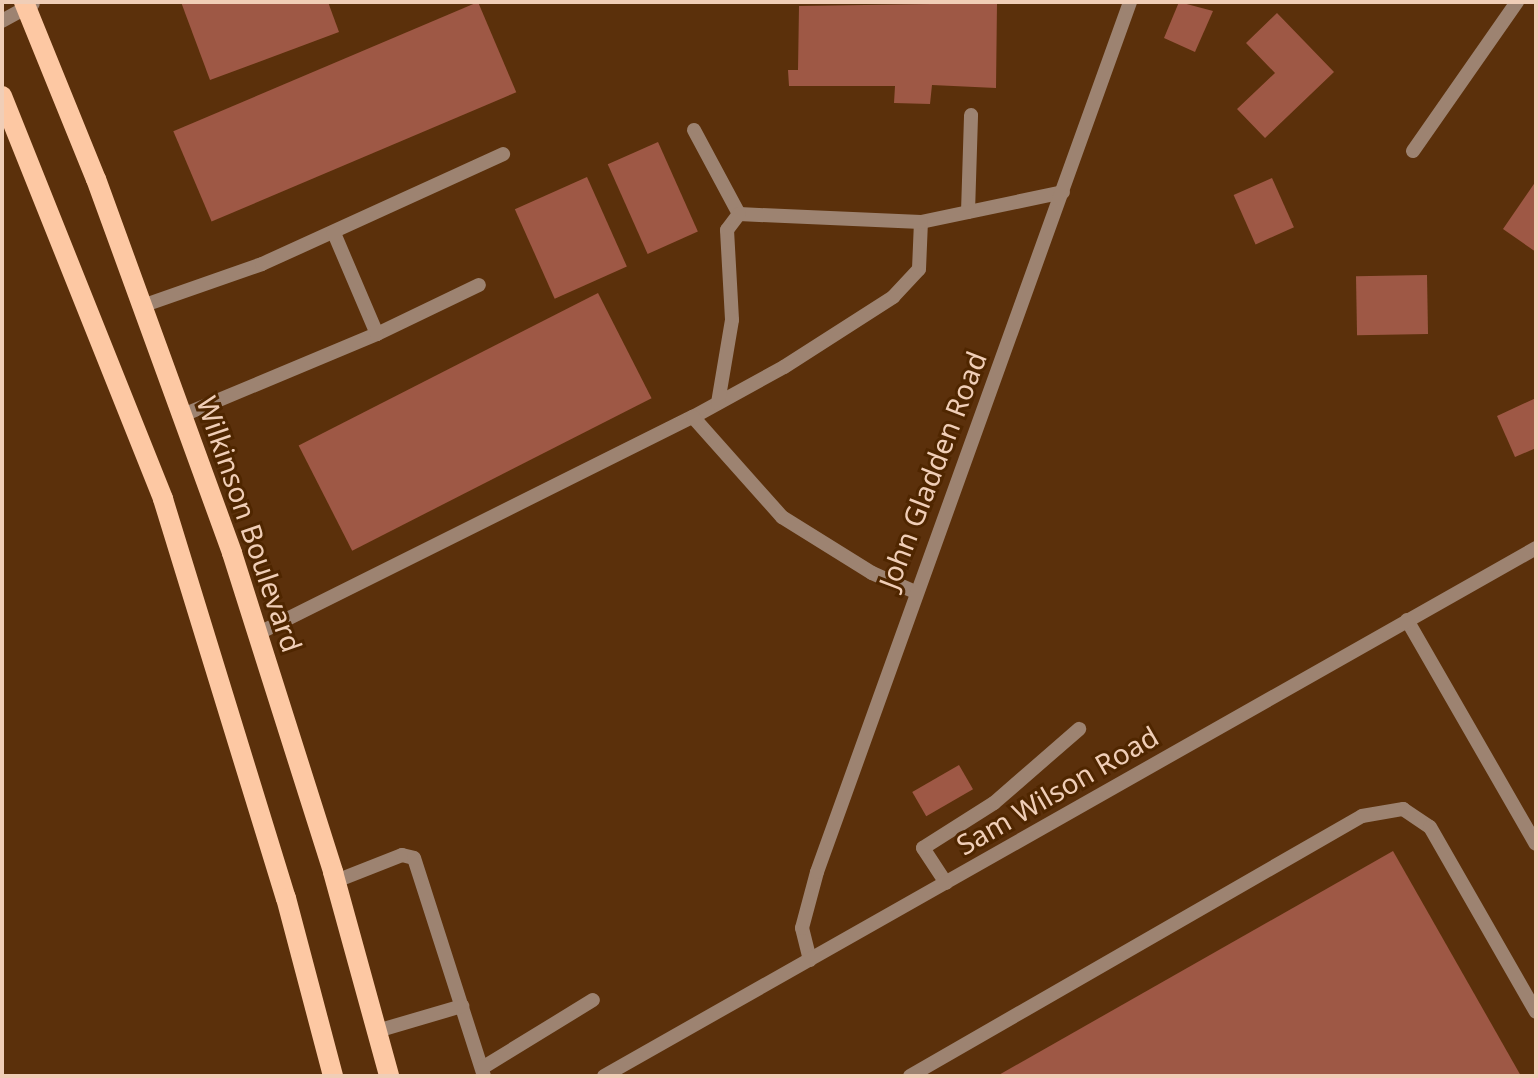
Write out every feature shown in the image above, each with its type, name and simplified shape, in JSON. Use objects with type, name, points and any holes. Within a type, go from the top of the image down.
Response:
[{"type":"main road","name":"Wilkinson Boulevard","points":[[29,5],[183,415],[259,633],[336,881],[389,1076]]},
{"type":"main road","points":[[2,96],[163,499],[286,898],[333,1076]]},
{"type":"street","name":"John Gladden Road","points":[[810,960],[802,928],[817,872],[915,592],[1130,2]]},
{"type":"street","points":[[1413,151],[1517,2]]},
{"type":"street","points":[[2,21],[29,5]]},
{"type":"street","points":[[968,212],[971,115]]},
{"type":"street","points":[[694,130],[739,214]]},
{"type":"street","points":[[142,306],[334,233],[503,154]]},
{"type":"street","points":[[739,214],[921,222],[1063,192]]},
{"type":"street","points":[[718,403],[732,320],[727,230],[739,214]]},
{"type":"street","points":[[259,633],[693,417],[893,297],[919,269],[921,222]]},
{"type":"street","points":[[334,233],[377,334]]},
{"type":"street","points":[[183,415],[377,334],[479,285]]},
{"type":"street","points":[[693,417],[782,517],[872,573],[915,592]]},
{"type":"street","name":"Sam Wilson Road","points":[[604,1076],[1536,548]]},
{"type":"street","points":[[1407,620],[1536,844]]},
{"type":"street","points":[[946,883],[923,848],[994,803],[1079,729]]},
{"type":"street","points":[[910,1076],[1362,816],[1403,809],[1430,827],[1536,1012]]},
{"type":"street","points":[[336,881],[402,855],[414,858],[483,1072],[593,1000]]},
{"type":"street","points":[[377,1031],[462,1006]]},
{"type":"building","points":[[181,2],[328,2],[339,32],[210,80]]},
{"type":"building","points":[[478,2],[516,92],[212,222],[173,131]]},
{"type":"building","points":[[1179,2],[1213,11],[1195,52],[1164,38]]},
{"type":"building","points":[[997,3],[996,88],[932,85],[930,104],[894,103],[895,86],[789,86],[788,70],[798,70],[799,6]]},
{"type":"building","points":[[1277,13],[1334,72],[1265,138],[1237,109],[1275,73],[1246,43]]},
{"type":"building","points":[[658,142],[698,232],[648,254],[608,164]]},
{"type":"building","points":[[587,177],[627,267],[555,299],[515,209]]},
{"type":"building","points":[[1272,178],[1294,227],[1256,244],[1234,195]]},
{"type":"building","points":[[1536,181],[1536,252],[1503,229]]},
{"type":"building","points":[[1427,275],[1428,334],[1357,335],[1356,276]]},
{"type":"building","points":[[598,293],[652,398],[352,551],[299,446]]},
{"type":"building","points":[[1536,398],[1536,448],[1515,457],[1497,416]]},
{"type":"building","points":[[959,765],[973,789],[926,816],[912,792]]},
{"type":"building","points":[[1393,851],[1521,1076],[997,1076]]}]
